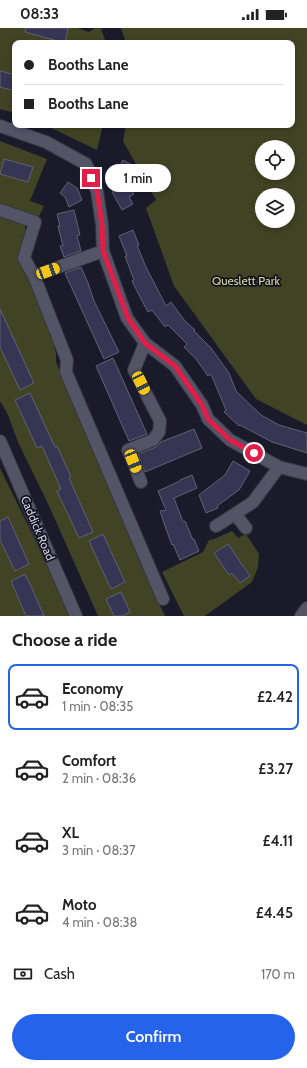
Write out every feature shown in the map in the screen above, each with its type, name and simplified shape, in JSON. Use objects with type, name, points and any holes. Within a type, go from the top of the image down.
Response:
[{"type":"street","points":[[0,126],[46,142],[86,164],[97,191],[102,225],[103,251],[128,318],[145,343],[175,366],[202,405],[208,419],[230,440],[279,467],[307,474]]},
{"type":"street","points":[[0,210],[35,222],[24,258],[34,276],[67,360],[66,372],[163,599]]},
{"type":"street","points":[[34,276],[103,251]]},
{"type":"street","points":[[141,482],[128,450],[153,440],[159,432],[160,421],[134,370],[145,343]]},
{"type":"street","name":"Caddick Road","points":[[0,441],[76,616]]},
{"type":"street","points":[[216,526],[253,502],[279,467]]},
{"type":"street","points":[[235,514],[246,528]]},
{"type":"street","points":[[301,616],[307,608]]},
{"type":"green space","points":[[0,28],[77,28],[89,32],[95,28],[101,28],[105,40],[12,40],[12,112],[0,109]]},
{"type":"green space","name":"Queslett Park","points":[[121,28],[307,28],[307,425],[256,399],[174,286],[146,208],[156,200],[123,141],[125,128],[295,128],[295,40],[125,40]]},
{"type":"green space","points":[[51,128],[102,128],[97,150]]},
{"type":"green space","points":[[0,141],[47,159],[30,201],[44,206],[37,220],[0,206]]},
{"type":"green space","points":[[0,215],[25,225],[25,245],[21,262],[57,345],[54,347],[56,362],[102,468],[112,496],[130,535],[140,563],[165,616],[98,616],[49,506],[18,442],[8,415],[0,401]]},
{"type":"green space","points":[[0,468],[39,548],[70,616],[0,616]]},
{"type":"green space","points":[[232,531],[238,538],[246,534],[259,554],[258,567],[252,582],[205,616],[184,616],[162,572],[203,552],[209,540]]},
{"type":"building","points":[[26,28],[68,28],[66,40],[54,40],[25,32]]},
{"type":"building","points":[[0,71],[12,74],[12,90],[0,87]]},
{"type":"building","points":[[4,159],[33,167],[28,182],[0,174]]},
{"type":"building","points":[[123,160],[134,166],[128,177],[117,171]]},
{"type":"building","points":[[68,182],[77,188],[82,200],[69,207],[65,197],[60,193]]},
{"type":"building","points":[[128,182],[134,194],[129,197],[133,204],[122,210],[112,192]]},
{"type":"building","points":[[74,210],[80,235],[77,236],[81,251],[64,257],[60,246],[63,246],[58,226],[60,226],[57,214]]},
{"type":"building","points":[[133,230],[145,265],[166,306],[171,302],[185,321],[211,348],[229,373],[236,391],[261,415],[279,425],[307,433],[307,453],[272,442],[240,425],[239,426],[224,412],[226,410],[211,374],[208,376],[196,359],[184,347],[187,344],[168,325],[165,327],[152,310],[148,312],[132,281],[134,280],[119,236]]},
{"type":"building","points":[[81,267],[94,301],[119,352],[104,359],[65,273]]},
{"type":"building","points":[[0,309],[34,383],[20,390],[0,347]]},
{"type":"building","points":[[113,358],[147,434],[129,441],[96,366]]},
{"type":"building","points":[[30,393],[55,447],[57,446],[71,477],[69,478],[93,532],[79,538],[57,491],[61,489],[42,446],[37,448],[15,400]]},
{"type":"building","points":[[194,429],[202,448],[145,472],[138,454],[156,447],[161,442]]},
{"type":"building","points":[[233,461],[250,471],[239,490],[217,506],[218,508],[206,513],[199,495],[225,475]]},
{"type":"building","points":[[192,475],[197,488],[174,498],[183,522],[185,521],[199,551],[180,560],[173,544],[172,545],[160,511],[166,510],[158,491]]},
{"type":"building","points":[[8,517],[29,564],[15,571],[0,540],[0,521]]},
{"type":"building","points":[[103,534],[125,582],[111,589],[89,541]]},
{"type":"building","points":[[228,544],[250,576],[240,583],[232,573],[229,575],[214,553]]},
{"type":"building","points":[[25,574],[44,616],[26,616],[11,581]]},
{"type":"building","points":[[121,592],[130,612],[123,616],[114,616],[106,599]]},
{"type":"route","points":[[91,178],[97,191],[102,225],[103,251],[114,284],[128,318],[145,343],[175,366],[202,405],[208,419],[230,440],[254,453]]}]
